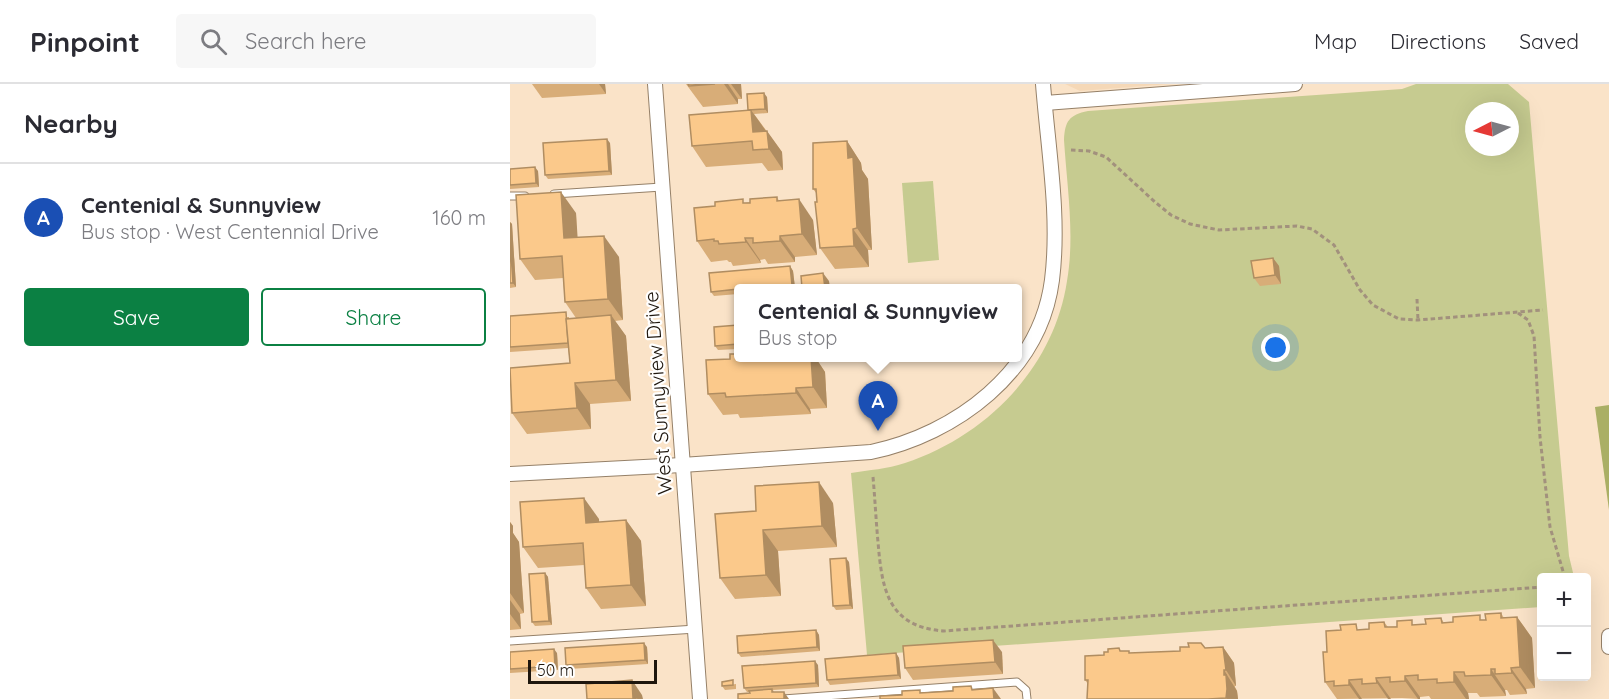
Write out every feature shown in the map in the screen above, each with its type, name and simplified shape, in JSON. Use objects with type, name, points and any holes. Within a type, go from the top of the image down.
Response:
[{"type":"street","name":"West Sunnyview Drive","points":[[655,84],[700,699]]},
{"type":"street","points":[[1022,355],[1042,317],[1052,283],[1055,250],[1043,84]]},
{"type":"street","points":[[1045,103],[1296,84]]},
{"type":"street","points":[[510,474],[850,454],[887,448],[923,435],[976,406],[992,393],[1017,362]]},
{"type":"street","points":[[1609,636],[1609,647]]},
{"type":"lane","points":[[544,194],[662,188]]},
{"type":"lane","points":[[510,196],[533,195]]},
{"type":"lane","points":[[510,641],[696,629]]},
{"type":"lane","points":[[783,699],[838,697],[1017,682],[1026,690],[1026,699]]},
{"type":"path","points":[[1071,150],[1089,151],[1106,157],[1155,202],[1172,215],[1190,224],[1219,230],[1297,226],[1312,229],[1334,245],[1360,290],[1373,304],[1400,319],[1418,320],[1544,310]]},
{"type":"path","points":[[1417,300],[1418,320]]},
{"type":"path","points":[[1516,312],[1528,320],[1534,336],[1541,447],[1550,527],[1564,573]]},
{"type":"path","points":[[873,477],[885,593],[900,615],[912,624],[928,630],[944,631],[1537,587]]},
{"type":"shaded area","points":[[1065,84],[1170,84],[1080,91]]},
{"type":"green space","points":[[1416,84],[1508,84],[1529,102],[1569,556],[1573,573],[1537,573],[1537,607],[867,655],[851,473],[905,463],[935,451],[963,435],[1012,394],[1031,370],[1048,342],[1060,313],[1067,281],[1070,229],[1064,140],[1066,128],[1072,117],[1088,111],[1402,89]]},
{"type":"green space","points":[[933,181],[939,260],[908,263],[902,183]]},
{"type":"green space","points":[[1609,405],[1609,510],[1595,407]]},
{"type":"building","points":[[688,84],[715,84],[689,86]]},
{"type":"building","points":[[764,93],[765,109],[748,110],[747,94]]},
{"type":"building","points":[[751,110],[753,132],[767,131],[769,149],[753,150],[752,141],[692,146],[689,115]]},
{"type":"building","points":[[607,139],[609,171],[545,175],[543,143]]},
{"type":"building","points":[[847,141],[848,158],[853,157],[857,228],[853,229],[854,246],[820,248],[815,202],[817,202],[816,189],[813,189],[813,143]]},
{"type":"building","points":[[535,167],[536,183],[510,185],[510,169]]},
{"type":"building","points":[[561,192],[564,238],[604,236],[608,299],[565,302],[562,256],[520,259],[516,195]]},
{"type":"building","points":[[777,197],[777,201],[799,199],[802,234],[780,236],[780,241],[753,243],[753,238],[745,238],[746,242],[719,244],[714,239],[697,241],[694,208],[715,206],[715,202],[743,199],[743,203],[750,203],[750,199]]},
{"type":"building","points":[[510,239],[513,283],[510,283]]},
{"type":"building","points":[[1273,258],[1275,275],[1254,278],[1251,261]]},
{"type":"building","points":[[790,266],[792,284],[734,284],[734,289],[711,292],[709,273]]},
{"type":"building","points":[[823,273],[824,284],[802,284],[801,276]]},
{"type":"building","points":[[566,312],[568,343],[510,347],[510,316]]},
{"type":"building","points":[[611,315],[616,380],[575,383],[577,408],[512,413],[510,368],[570,363],[566,319]]},
{"type":"building","points":[[734,325],[734,344],[715,346],[714,327]]},
{"type":"building","points":[[730,354],[734,354],[734,362],[811,362],[813,387],[796,388],[796,393],[726,397],[725,393],[708,394],[706,360],[730,359]]},
{"type":"building","points":[[819,482],[822,526],[763,530],[766,575],[720,578],[715,514],[756,511],[755,486]]},
{"type":"building","points":[[584,498],[586,523],[626,520],[631,585],[586,588],[583,543],[523,547],[520,502]]},
{"type":"building","points":[[846,558],[850,605],[833,606],[830,559]]},
{"type":"building","points":[[545,573],[549,621],[532,622],[529,574]]},
{"type":"building","points":[[1501,613],[1501,618],[1517,617],[1520,667],[1511,668],[1512,673],[1495,674],[1495,669],[1491,669],[1491,675],[1465,676],[1464,672],[1454,672],[1454,682],[1437,683],[1437,679],[1418,680],[1418,675],[1405,676],[1405,681],[1390,682],[1390,677],[1376,678],[1377,683],[1362,684],[1362,679],[1349,680],[1349,685],[1334,686],[1334,681],[1325,682],[1323,652],[1327,652],[1326,631],[1341,630],[1340,625],[1356,624],[1357,630],[1369,629],[1369,623],[1384,622],[1385,627],[1397,627],[1397,621],[1412,620],[1412,625],[1426,624],[1425,619],[1441,618],[1442,623],[1453,622],[1453,617],[1480,615],[1480,620],[1486,620],[1485,614]]},
{"type":"building","points":[[816,630],[817,647],[738,653],[737,636]]},
{"type":"building","points":[[993,640],[995,662],[905,668],[903,646]]},
{"type":"building","points":[[644,643],[645,660],[566,665],[565,648]]},
{"type":"building","points":[[1188,643],[1201,643],[1205,648],[1223,647],[1226,698],[1087,699],[1088,680],[1085,680],[1085,656],[1104,655],[1108,649],[1119,648],[1120,651],[1129,651],[1129,653],[1180,651],[1180,647],[1189,647]]},
{"type":"building","points":[[554,649],[555,666],[510,669],[510,652]]},
{"type":"building","points":[[896,653],[898,675],[827,680],[825,659]]},
{"type":"building","points":[[815,661],[816,683],[744,688],[742,666]]},
{"type":"building","points":[[632,680],[633,698],[638,697],[638,699],[587,699],[586,684]]},
{"type":"building","points":[[733,680],[733,685],[722,686],[722,682]]},
{"type":"building","points":[[971,686],[972,690],[993,688],[994,699],[880,699],[880,696],[902,695],[902,691],[920,690],[920,693],[953,691],[953,687]]},
{"type":"building","points":[[772,689],[772,692],[784,692],[784,699],[738,699],[738,694]]},
{"type":"place","name":"Centenial & Sunnyview","points":[[878,431]]}]
